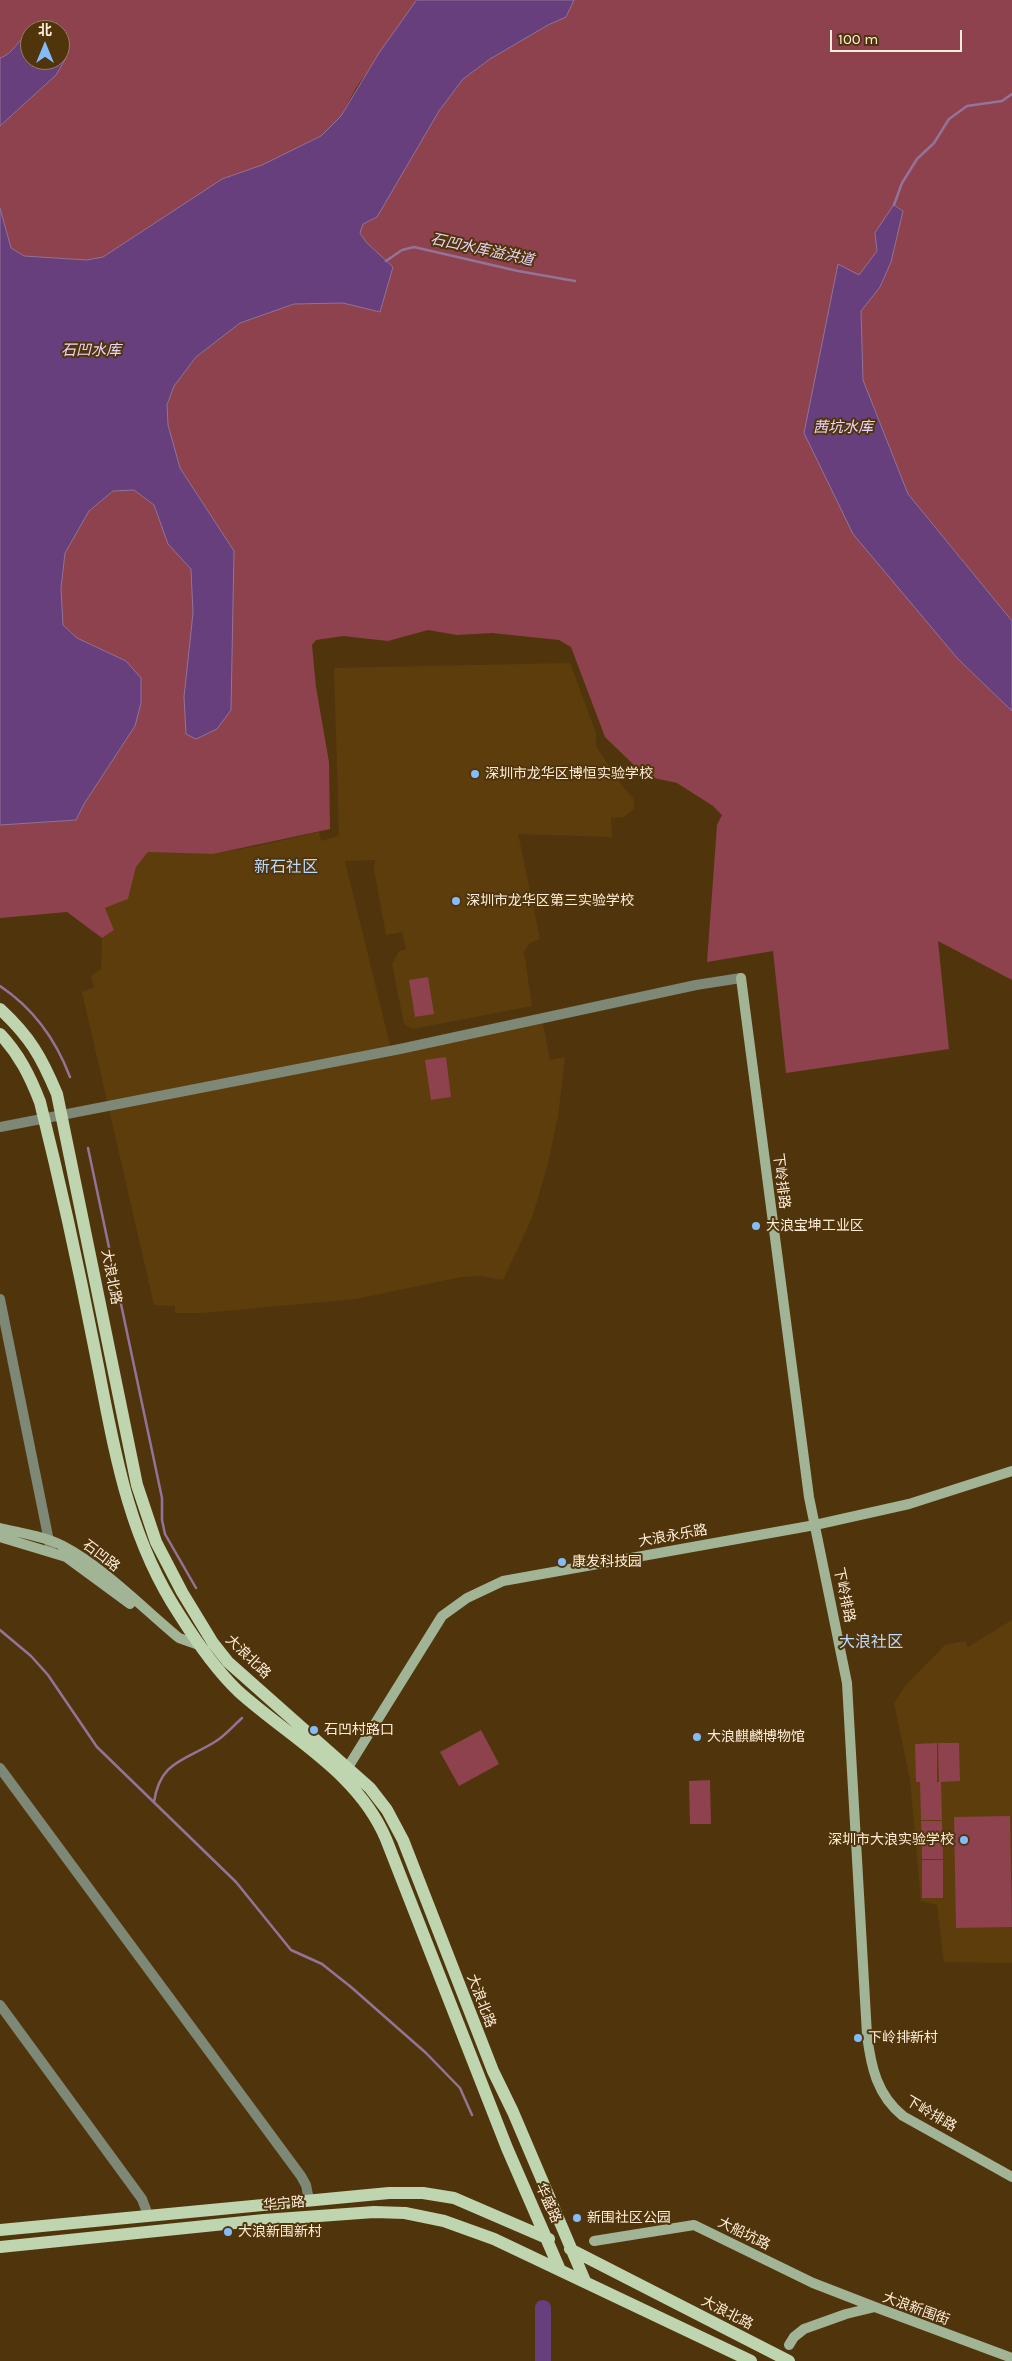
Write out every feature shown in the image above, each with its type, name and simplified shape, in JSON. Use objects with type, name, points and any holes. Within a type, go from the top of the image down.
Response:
[{"type":"main road","name":"大浪北路","points":[[0,1009],[24,1032],[44,1061],[62,1115],[138,1485],[156,1542],[198,1620],[228,1662],[344,1773],[368,1805],[383,1831],[507,2148]]},
{"type":"main road","name":"大浪北路","points":[[0,1034],[15,1050],[30,1077],[44,1119],[128,1505],[141,1544],[154,1574],[196,1641],[239,1692],[344,1773],[370,1788],[396,1825],[492,2071],[524,2137],[571,2250]]},
{"type":"main road","name":"华盛路","points":[[507,2148],[560,2270]]},
{"type":"main road","name":"华宁路","points":[[0,2230],[308,2200],[389,2193],[423,2193],[454,2198],[547,2238]]},
{"type":"main road","name":"华宁路","points":[[0,2247],[264,2220],[374,2212],[398,2213],[444,2221],[494,2239],[560,2270]]},
{"type":"main road","name":"大浪北路","points":[[547,2238],[789,2361]]},
{"type":"main road","points":[[571,2250],[584,2281]]},
{"type":"main road","points":[[560,2270],[751,2361]]},
{"type":"street","name":"下岭排路","points":[[62,1115],[400,1049],[696,985],[741,978],[808,1487],[847,1682],[867,2035],[874,2074],[890,2105],[903,2116],[1012,2177]]},
{"type":"street","points":[[0,1127],[62,1115]]},
{"type":"street","points":[[0,1299],[50,1546]]},
{"type":"street","name":"大浪永乐路","points":[[344,1773],[442,1616],[467,1598],[503,1581],[815,1525],[909,1504],[1012,1472]]},
{"type":"street","name":"石凹路","points":[[0,1528],[50,1546]]},
{"type":"street","name":"石凹路","points":[[0,1537],[50,1546],[61,1544],[84,1560],[172,1632],[186,1642],[196,1644],[196,1641]]},
{"type":"street","points":[[0,1768],[301,2176],[308,2192],[308,2200]]},
{"type":"street","points":[[0,2005],[142,2199],[148,2215]]},
{"type":"street","name":"大船坑路","points":[[594,2241],[694,2225],[812,2284],[875,2307]]},
{"type":"street","name":"大浪新围街","points":[[789,2345],[794,2337],[804,2329],[846,2314],[875,2307],[1012,2358]]},
{"type":"shaded area","points":[[0,0],[417,0],[356,88],[341,116],[321,136],[262,165],[222,179],[103,257],[87,260],[24,256],[11,248],[0,208],[0,126],[56,75],[58,70],[70,70],[70,20],[20,20],[20,41],[9,53],[0,58]]},
{"type":"shaded area","points":[[574,0],[1012,0],[1012,621],[908,494],[863,380],[861,311],[880,287],[891,262],[903,211],[895,205],[875,233],[877,251],[859,276],[838,265],[804,433],[958,659],[1012,711],[1012,980],[938,941],[949,1049],[786,1073],[773,951],[707,962],[717,825],[722,815],[713,806],[677,783],[654,778],[638,769],[605,737],[571,647],[559,640],[492,633],[457,635],[428,630],[388,641],[343,636],[316,640],[312,645],[316,687],[329,762],[330,829],[213,854],[148,852],[136,867],[128,899],[105,908],[114,930],[102,938],[67,912],[0,918],[0,825],[76,820],[84,804],[135,726],[126,661],[77,638],[63,625],[61,588],[65,553],[89,511],[113,491],[134,490],[154,505],[168,544],[191,569],[194,613],[184,697],[233,583],[234,551],[180,468],[168,425],[167,406],[174,386],[196,357],[240,323],[294,304],[343,303],[380,312],[393,267],[366,242],[360,233],[363,224],[377,217],[439,111],[463,79],[490,59],[548,25],[566,17]]},
{"type":"shaded area","points":[[570,663],[596,733],[596,746],[623,787],[633,798],[634,809],[624,817],[611,818],[612,837],[518,834],[540,939],[530,943],[524,952],[532,1006],[413,1029],[404,1024],[392,964],[399,951],[406,949],[402,932],[386,935],[374,869],[375,860],[345,861],[391,1049],[542,1018],[550,1060],[565,1057],[558,1116],[547,1167],[532,1218],[503,1280],[481,1276],[461,1277],[356,1299],[202,1313],[175,1313],[175,1306],[154,1305],[82,992],[94,987],[91,976],[101,969],[102,938],[114,930],[105,908],[128,899],[136,867],[148,852],[213,854],[319,832],[321,841],[339,836],[334,668]]},
{"type":"shaded area","points":[[428,977],[434,1014],[415,1017],[409,980]]},
{"type":"shaded area","points":[[446,1057],[451,1097],[431,1100],[425,1060]]},
{"type":"shaded area","name":"深圳市大浪实验学校","points":[[1012,1620],[1012,1963],[944,1962],[937,1905],[921,1901],[910,1779],[894,1703],[906,1685],[945,1645],[965,1641],[968,1647]]},
{"type":"shaded area","points":[[481,1730],[499,1764],[459,1786],[440,1752]]},
{"type":"shaded area","points":[[937,1743],[937,1782],[939,1782],[938,1743],[959,1743],[960,1781],[941,1782],[942,1820],[921,1820],[920,1782],[916,1782],[915,1744]]},
{"type":"shaded area","points":[[710,1780],[711,1824],[690,1824],[689,1781]]},
{"type":"shaded area","points":[[1010,1816],[1012,1927],[956,1928],[954,1817]]},
{"type":"shaded area","points":[[921,1821],[942,1821],[943,1859],[922,1859]]},
{"type":"shaded area","points":[[922,1860],[943,1860],[943,1898],[922,1898]]},
{"type":"water","name":"石凹水库","points":[[417,0],[574,0],[566,17],[548,25],[490,59],[463,79],[439,111],[377,217],[363,224],[360,233],[366,242],[393,267],[380,312],[343,303],[294,304],[240,323],[196,357],[174,386],[167,405],[168,425],[180,468],[234,551],[231,710],[217,729],[196,739],[186,734],[184,697],[193,613],[191,569],[168,544],[154,505],[134,490],[113,491],[89,511],[65,553],[61,588],[63,625],[77,638],[126,661],[141,678],[141,703],[135,726],[84,804],[76,820],[0,825],[0,208],[11,248],[24,256],[87,260],[103,257],[222,179],[262,165],[321,136],[341,116],[379,53]]},
{"type":"water","points":[[20,41],[20,70],[59,70],[56,75],[0,126],[0,58],[9,53]]},
{"type":"water","name":"茜坑水库","points":[[894,205],[903,211],[891,262],[880,287],[861,311],[863,380],[908,494],[1012,621],[1012,711],[958,659],[853,534],[804,433],[838,264],[859,275],[877,251],[875,233]]},
{"type":"waterway","points":[[894,205],[902,183],[917,159],[934,143],[949,119],[967,106],[1002,101],[1012,94]]},
{"type":"waterway","name":"石凹水库溢洪道","points":[[386,261],[402,250],[414,247],[518,271],[575,281]]},
{"type":"waterway","points":[[0,986],[23,1004],[42,1026],[58,1050],[70,1077]]},
{"type":"waterway","points":[[88,1148],[162,1498],[162,1520],[165,1534],[196,1588]]},
{"type":"waterway","points":[[0,1630],[31,1656],[48,1675],[97,1747],[236,1882],[291,1950],[322,1964],[426,2053],[460,2088],[472,2115]]},
{"type":"waterway","points":[[154,1802],[157,1789],[167,1770],[217,1741],[242,1718]]},
{"type":"waterway","points":[[543,2308],[543,2361]]},
{"type":"place","name":"深圳市龙华区博恒实验学校","points":[[475,774]]},
{"type":"place","name":"深圳市龙华区第三实验学校","points":[[456,901]]},
{"type":"place","name":"大浪宝坤工业区","points":[[756,1226]]},
{"type":"place","name":"康发科技园","points":[[562,1562]]},
{"type":"place","name":"石凹村路口","points":[[314,1730]]},
{"type":"place","name":"大浪麒麟博物馆","points":[[697,1737]]},
{"type":"place","name":"深圳市大浪实验学校","points":[[964,1840]]},
{"type":"place","name":"下岭排新村","points":[[858,2038]]},
{"type":"place","name":"新围社区公园","points":[[577,2218]]},
{"type":"place","name":"大浪新围新村","points":[[228,2232]]},
{"type":"district","name":"新石社区","points":[[286,867]]},
{"type":"district","name":"大浪社区","points":[[871,1642]]}]
